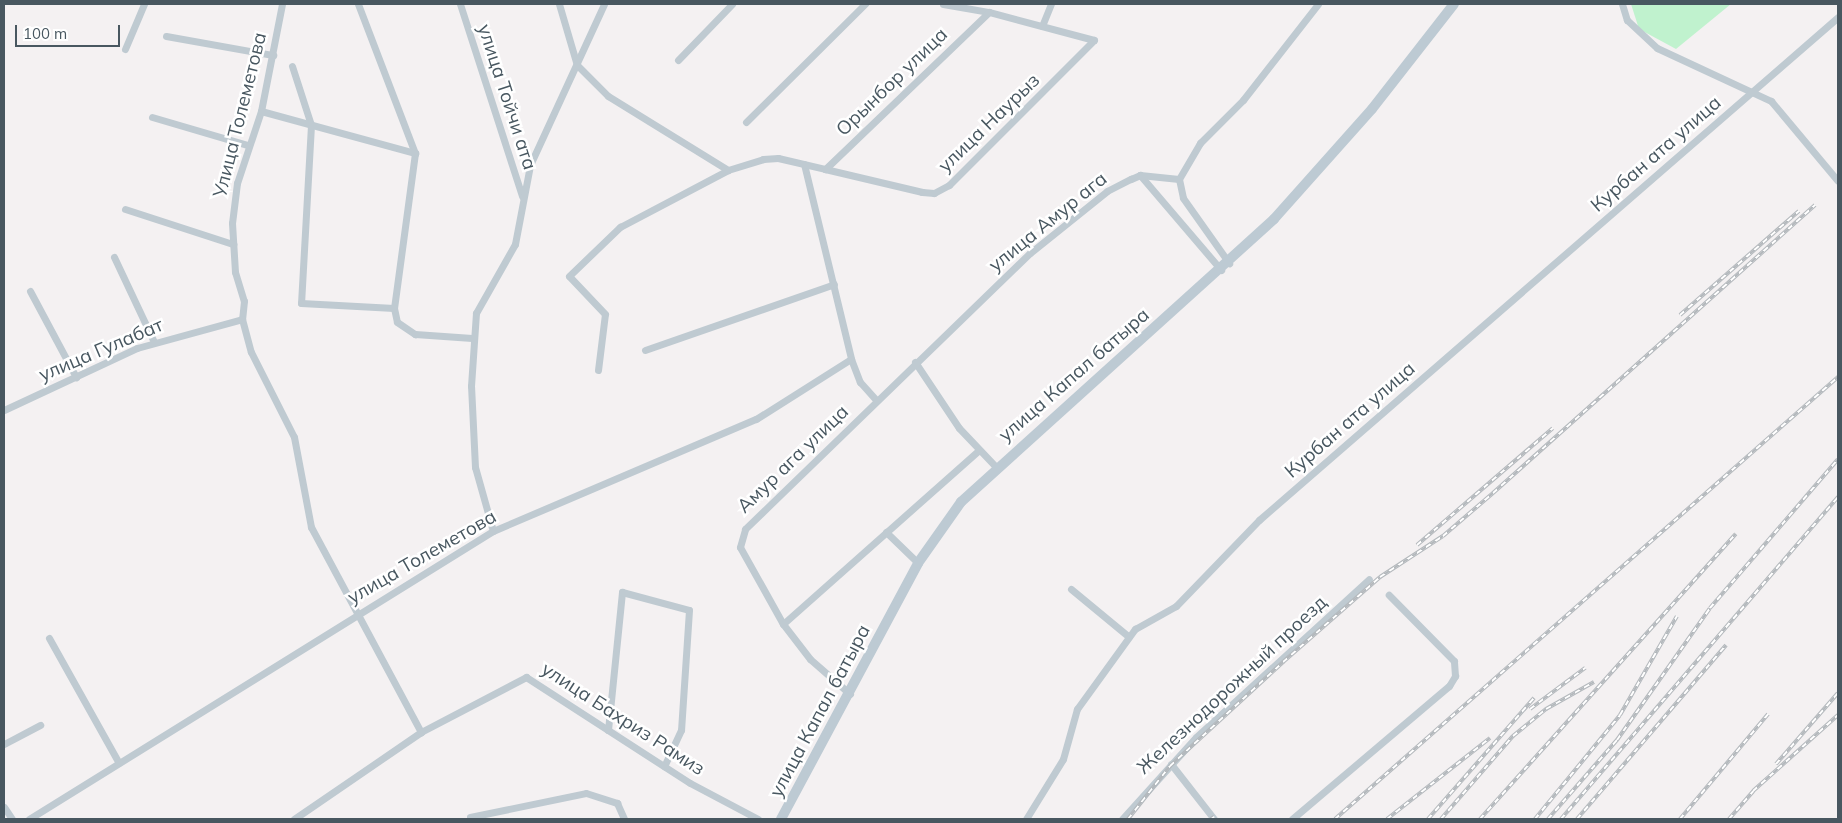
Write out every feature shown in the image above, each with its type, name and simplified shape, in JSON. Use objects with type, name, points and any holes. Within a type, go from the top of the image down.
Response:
[{"type":"main road","name":"улица Капал батыра","points":[[781,819],[850,694],[918,563],[945,521],[996,467],[1230,263],[1372,109],[1454,4]]},
{"type":"street","points":[[125,49],[144,4]]},
{"type":"street","name":"Улица Толеметова","points":[[282,4],[261,111],[247,145],[237,183],[233,244],[235,272],[244,302],[242,319],[251,352],[294,437],[311,527],[354,615],[421,732]]},
{"type":"street","points":[[358,4],[415,153],[394,308],[404,330],[472,338]]},
{"type":"street","name":"улица Тойчи ата","points":[[460,4],[524,201]]},
{"type":"street","points":[[559,4],[577,65],[608,96],[728,170]]},
{"type":"street","points":[[493,531],[475,467],[472,338],[482,300],[516,244],[530,165],[604,4]]},
{"type":"street","points":[[678,60],[732,4]]},
{"type":"street","points":[[746,122],[865,4]]},
{"type":"street","points":[[943,4],[989,12],[1042,26],[1051,4]]},
{"type":"street","points":[[1230,263],[1183,198],[1179,179],[1200,143],[1244,100],[1318,4]]},
{"type":"street","points":[[1622,4],[1635,30],[1657,48],[1755,90],[1771,101],[1838,181]]},
{"type":"street","name":"Орынбор улица","points":[[825,169],[989,12]]},
{"type":"street","name":"Курбан ата улица","points":[[1026,819],[1063,759],[1077,709],[1129,637],[1176,606],[1259,520],[1838,18]]},
{"type":"street","name":"улица Наурыз","points":[[598,370],[605,314],[569,280],[570,273],[620,227],[728,170],[763,159],[804,164],[934,193],[949,185],[1094,42],[1042,26]]},
{"type":"street","points":[[166,36],[273,55]]},
{"type":"street","points":[[292,66],[311,125],[301,303],[394,308]]},
{"type":"street","points":[[261,111],[415,153]]},
{"type":"street","points":[[152,117],[247,145]]},
{"type":"street","points":[[804,164],[851,360],[860,382],[877,401]]},
{"type":"street","points":[[1140,175],[1179,179]]},
{"type":"street","points":[[1140,175],[1221,270]]},
{"type":"street","name":"улица Амур ага","points":[[877,401],[915,362],[1030,253],[1107,191],[1140,175]]},
{"type":"street","points":[[126,209],[233,244]]},
{"type":"street","points":[[114,257],[154,342]]},
{"type":"street","points":[[645,350],[834,284]]},
{"type":"street","points":[[30,291],[76,377]]},
{"type":"street","name":"улица Гулабат","points":[[4,410],[154,342],[242,319]]},
{"type":"street","name":"улица Толеметова","points":[[29,819],[354,615],[493,531],[756,419],[851,360]]},
{"type":"street","points":[[915,362],[959,428],[996,467]]},
{"type":"street","name":"Амур ага улица","points":[[783,624],[749,566],[741,537],[877,401]]},
{"type":"street","points":[[850,694],[810,659],[783,624],[979,450]]},
{"type":"street","points":[[886,532],[918,563]]},
{"type":"street","name":"Железнодорожный проезд","points":[[1122,819],[1170,764],[1369,579]]},
{"type":"street","points":[[1071,589],[1129,637]]},
{"type":"street","points":[[608,730],[622,592],[689,610],[681,730],[664,766]]},
{"type":"street","points":[[1292,819],[1449,686],[1455,676],[1454,661],[1389,595]]},
{"type":"street","points":[[49,638],[119,763]]},
{"type":"street","name":"улица Бахриз Рамиз","points":[[298,818],[421,732],[526,677],[664,766],[758,819]]},
{"type":"street","points":[[4,744],[40,725]]},
{"type":"street","points":[[1170,764],[1214,819]]},
{"type":"street","points":[[470,817],[586,793],[617,803],[624,819]]},
{"type":"street","points":[[4,807],[12,819]]},
{"type":"green space","points":[[1631,4],[1731,4],[1676,49],[1639,29]]},
{"type":"railway","points":[[1128,819],[1170,766],[1283,662],[1380,577],[1443,536],[1815,205]]},
{"type":"railway","points":[[1680,315],[1799,211]]},
{"type":"railway","points":[[1335,819],[1838,377]]},
{"type":"railway","points":[[1417,545],[1553,428]]},
{"type":"railway","points":[[1548,819],[1617,740],[1710,608],[1838,459]]},
{"type":"railway","points":[[1561,819],[1838,497]]},
{"type":"railway","points":[[1480,819],[1736,534]]},
{"type":"railway","points":[[1535,819],[1620,715],[1677,616]]},
{"type":"railway","points":[[1577,819],[1726,645]]},
{"type":"railway","points":[[1530,709],[1585,668]]},
{"type":"railway","points":[[1441,819],[1513,736],[1546,709],[1594,682]]},
{"type":"railway","points":[[1776,764],[1838,693]]},
{"type":"railway","points":[[1428,819],[1534,698]]},
{"type":"railway","points":[[1680,819],[1768,714]]},
{"type":"railway","points":[[1729,819],[1753,791],[1838,715]]},
{"type":"railway","points":[[1387,819],[1490,738]]}]
